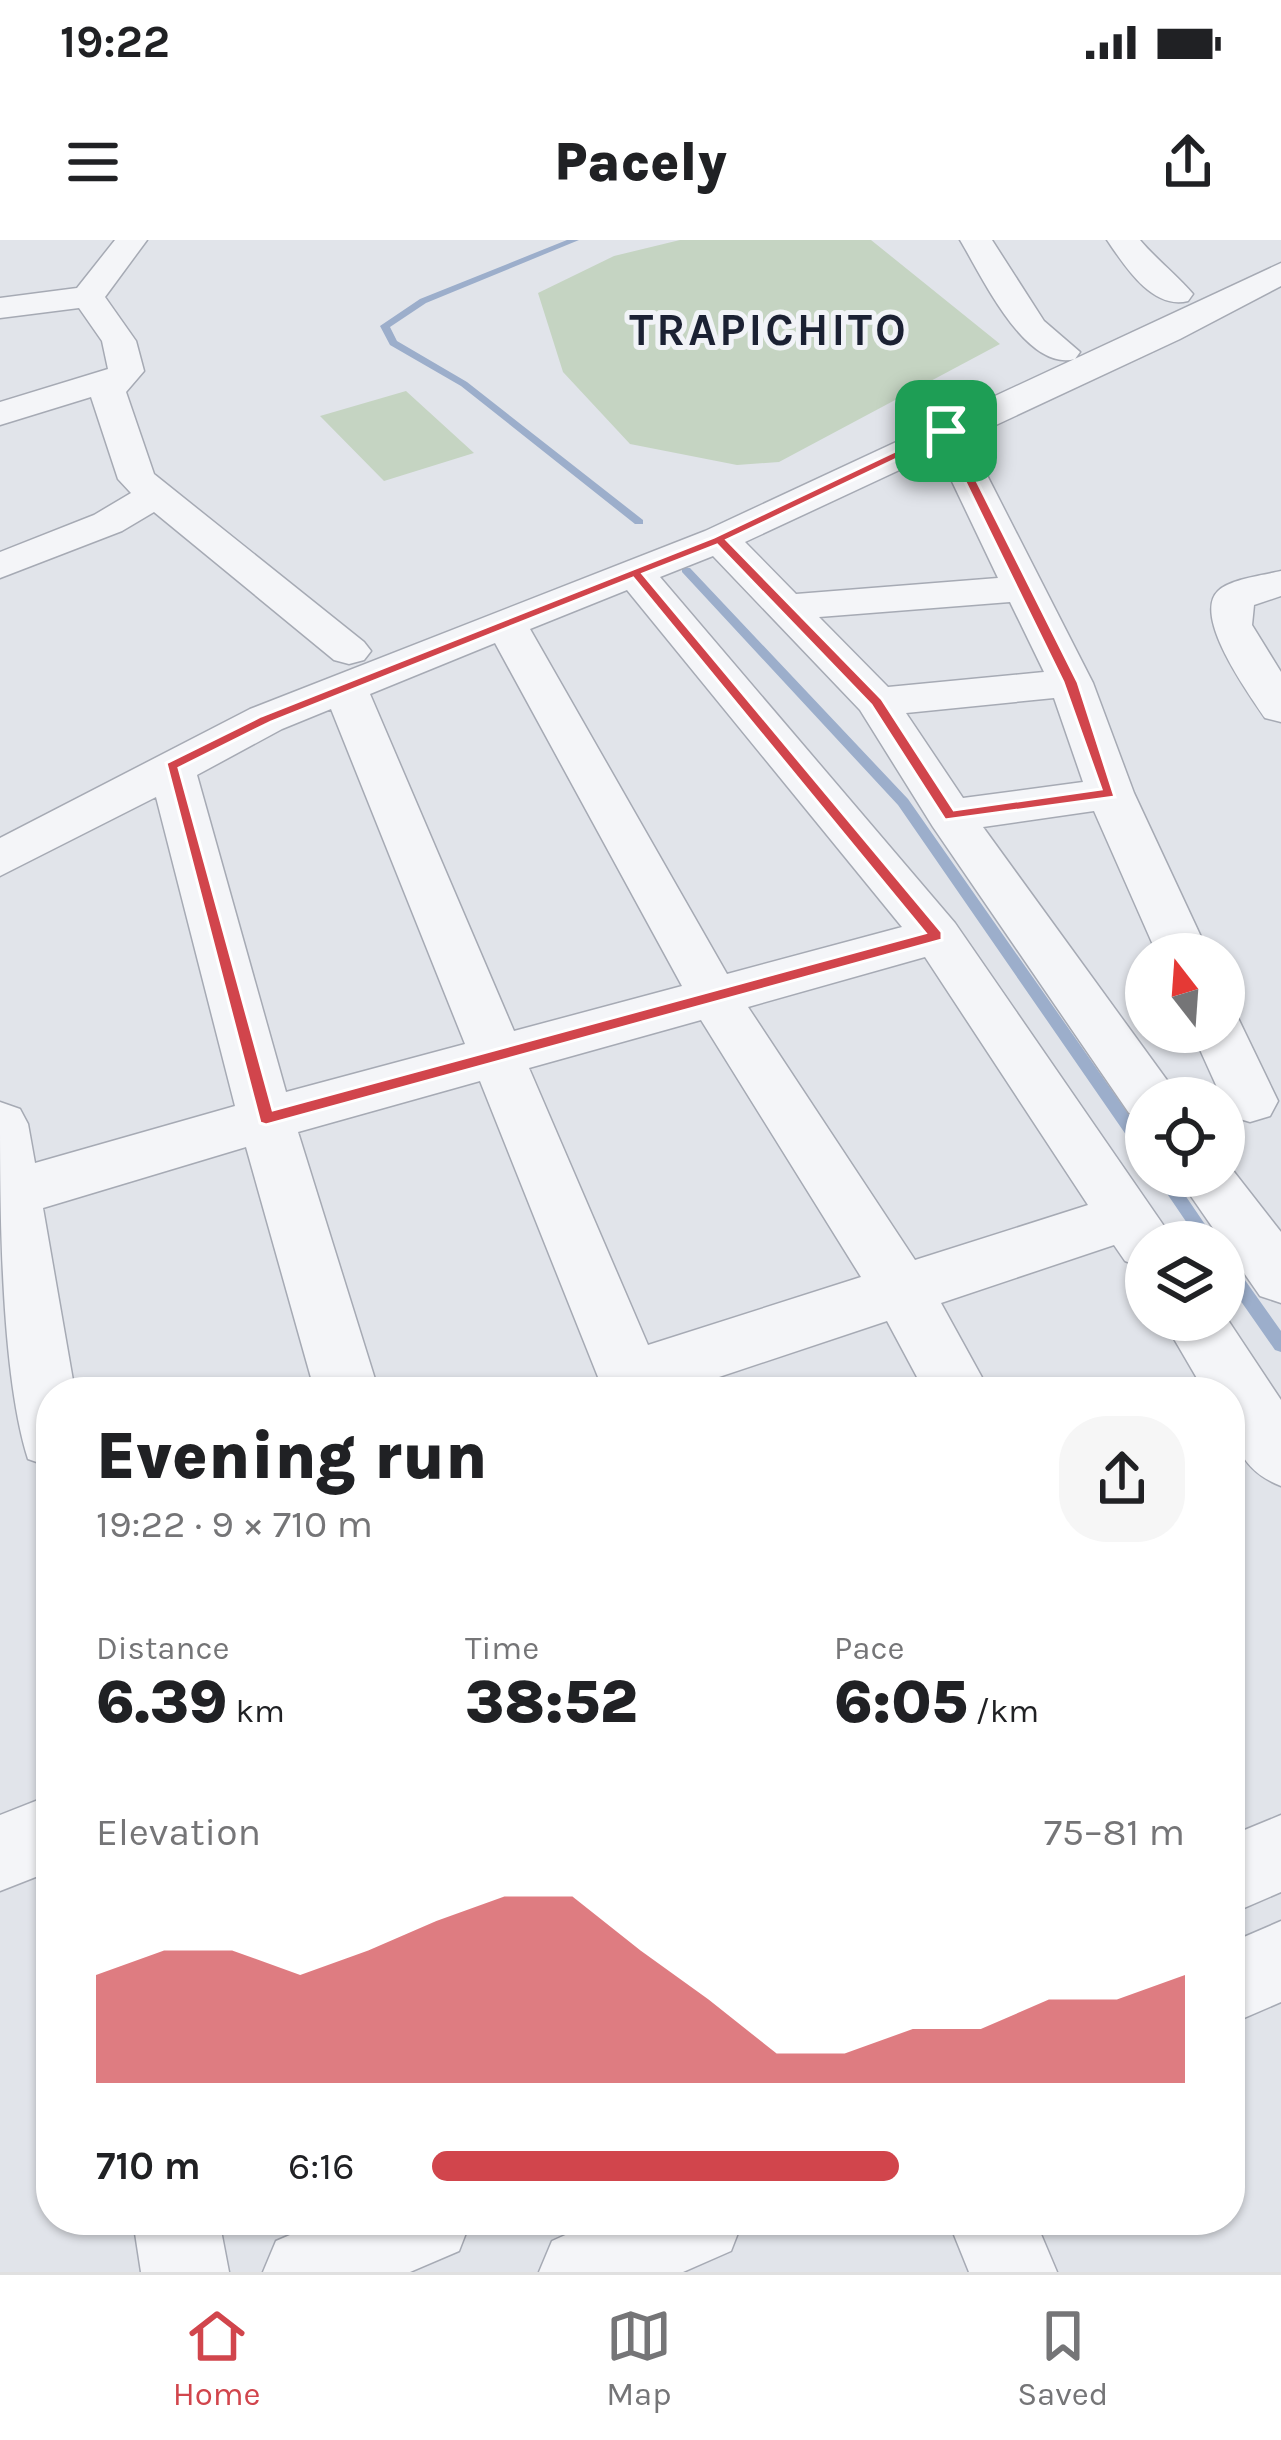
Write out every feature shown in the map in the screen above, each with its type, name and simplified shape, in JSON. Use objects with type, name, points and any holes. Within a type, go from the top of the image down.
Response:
[{"type":"street","points":[[0,308],[88,297],[131,240]]},
{"type":"street","points":[[976,240],[1031,328],[1063,352]]},
{"type":"street","points":[[1123,240],[1160,284],[1177,294]]},
{"type":"street","points":[[0,859],[266,719],[347,669],[701,517],[1063,352],[1281,240]]},
{"type":"street","points":[[0,820],[187,721],[505,622],[719,539],[1168,332],[1281,273]]},
{"type":"street","points":[[0,414],[126,371],[119,341],[88,297]]},
{"type":"street","points":[[116,378],[107,390],[137,479],[347,669],[496,1057],[630,1377]]},
{"type":"street","points":[[946,431],[1070,682],[1110,793],[1173,933]]},
{"type":"street","points":[[0,566],[108,523],[153,496]]},
{"type":"street","points":[[719,539],[877,702],[950,816],[1134,1077]]},
{"type":"street","points":[[635,573],[937,936],[1131,1221]]},
{"type":"street","points":[[1281,583],[1234,598],[1231,625],[1281,708]]},
{"type":"street","points":[[788,607],[1024,588]]},
{"type":"street","points":[[505,622],[714,997],[903,1292],[950,1377]]},
{"type":"street","points":[[877,702],[1070,682]]},
{"type":"street","points":[[171,766],[266,1118],[343,1377]]},
{"type":"street","points":[[950,816],[1110,793]]},
{"type":"street","points":[[6,1196],[266,1118],[937,936]]},
{"type":"street","points":[[1229,1053],[1252,1101]]},
{"type":"street","points":[[0,1124],[6,1196],[40,1377]]},
{"type":"street","points":[[1221,1197],[1281,1278]]},
{"type":"street","points":[[656,1377],[903,1292],[1125,1233]]},
{"type":"street","points":[[1207,1341],[1230,1377]]},
{"type":"street","points":[[1245,1400],[1281,1456]]},
{"type":"street","points":[[0,1852],[36,1839]]},
{"type":"street","points":[[1245,1868],[1281,1852]]},
{"type":"street","points":[[179,2235],[185,2272]]},
{"type":"street","points":[[307,2272],[393,2235]]},
{"type":"street","points":[[592,2270],[668,2235]]},
{"type":"street","points":[[997,2235],[1013,2272]]},
{"type":"green space","points":[[680,240],[871,240],[1000,344],[779,462],[737,465],[630,444],[563,372],[538,293],[614,256]]},
{"type":"green space","points":[[406,391],[474,453],[384,481],[320,416]]},
{"type":"waterway","points":[[575,240],[423,301],[385,326],[393,343],[464,384],[639,522]]},
{"type":"waterway","points":[[686,570],[903,802],[1125,1121]]},
{"type":"waterway","points":[[1178,1197],[1194,1221]]},
{"type":"waterway","points":[[1245,1294],[1281,1345]]},
{"type":"district","name":"TRAPICHITO","points":[[769,330]]},
{"type":"route","points":[[946,431],[719,539],[266,719],[171,766],[266,1118],[937,936],[635,573],[719,539],[877,702],[950,816],[1110,793],[1070,682],[946,431]]}]
